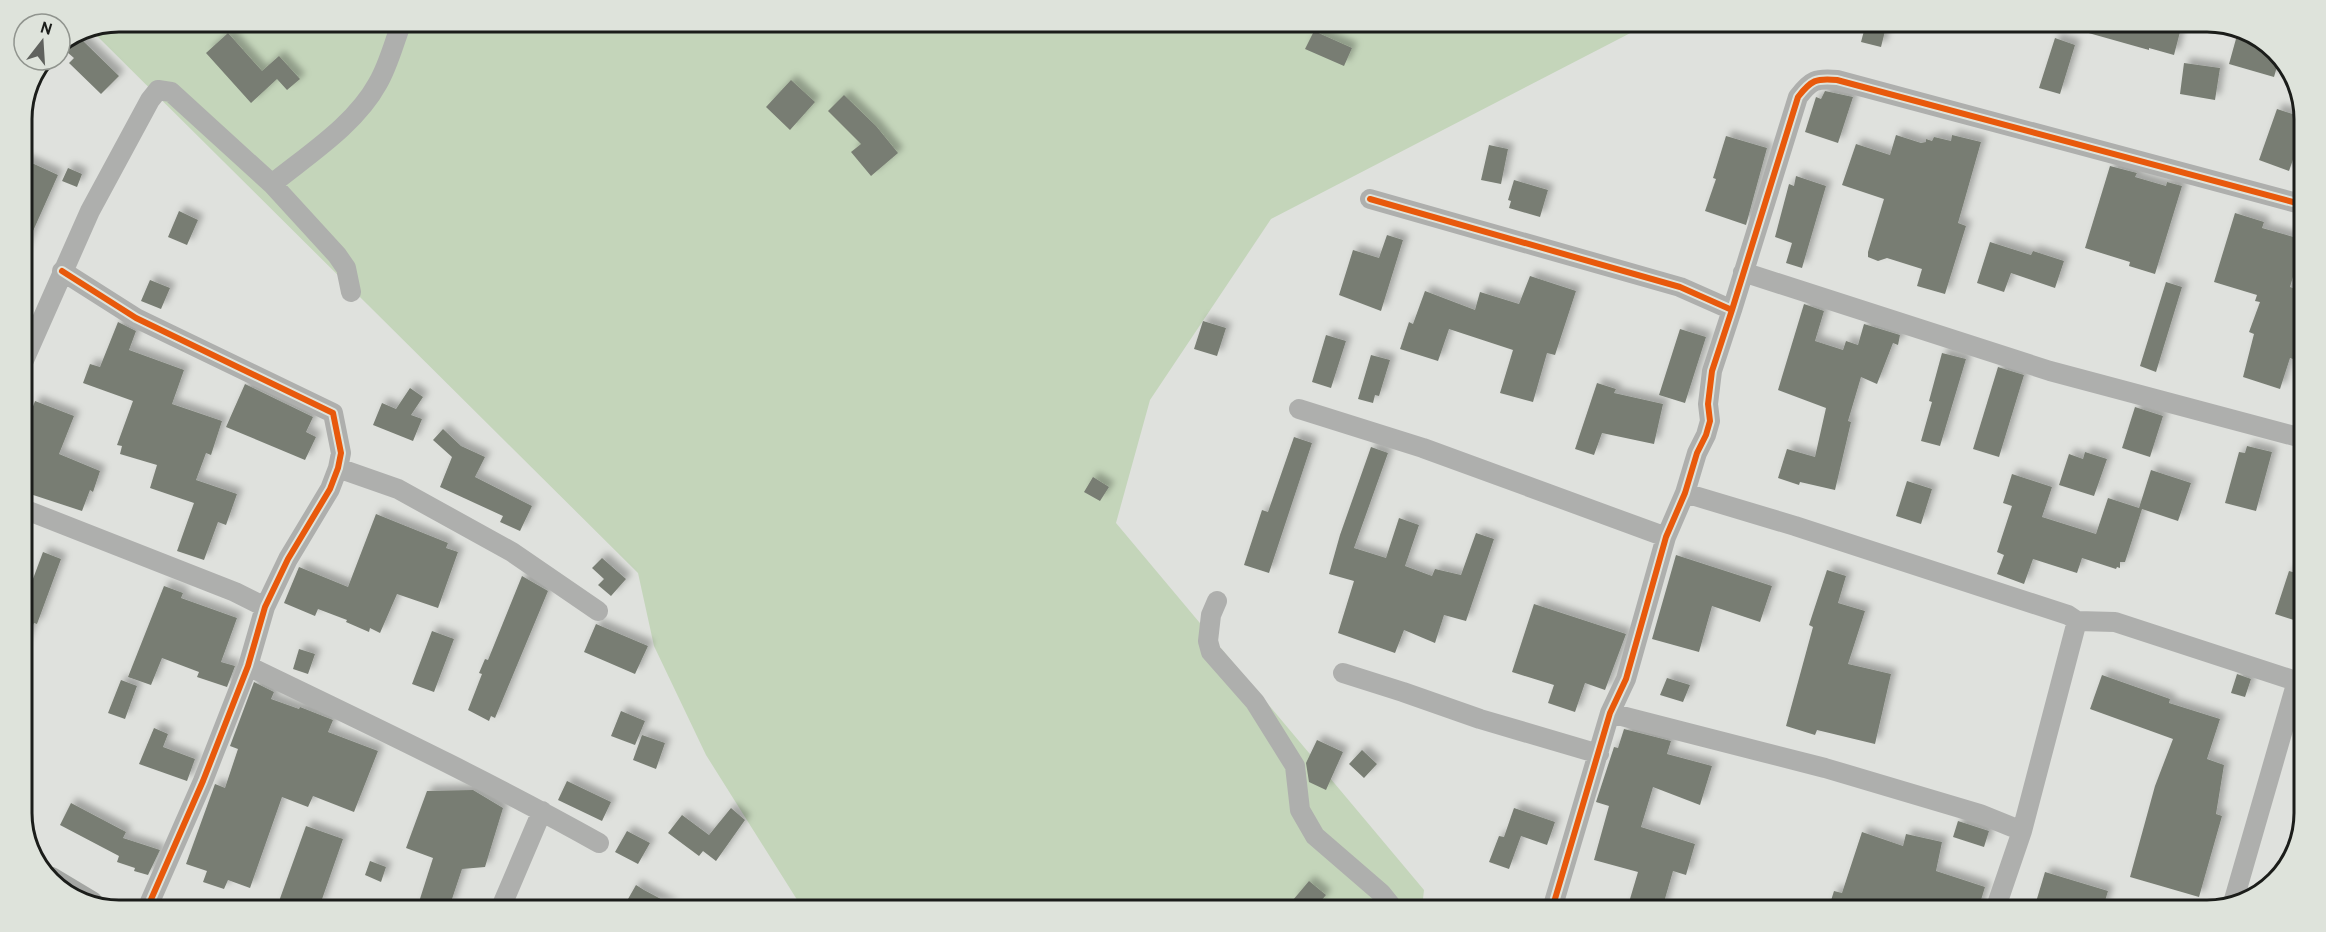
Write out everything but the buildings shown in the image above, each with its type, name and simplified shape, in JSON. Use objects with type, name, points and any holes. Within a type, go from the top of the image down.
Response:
[{"type":"street","points":[[272,184],[338,131],[368,100],[379,81],[398,31]]},
{"type":"street","points":[[1554,901],[1610,713],[1626,679],[1666,537],[1685,493],[1710,421],[1708,404],[1712,371],[1798,97],[1808,84],[1822,79],[1837,80],[2294,202]]},
{"type":"street","points":[[32,341],[90,211],[150,100],[158,90],[171,92],[272,184],[337,255],[346,268],[351,292]]},
{"type":"street","points":[[1370,199],[1680,287],[1732,310]]},
{"type":"street","points":[[62,271],[136,318],[333,413],[341,453],[330,489],[288,559],[265,608],[248,666],[150,901]]},
{"type":"street","points":[[1743,272],[2050,371],[2294,436]]},
{"type":"street","points":[[1299,409],[1423,448],[1666,537]]},
{"type":"street","points":[[338,468],[398,489],[512,552],[598,611]]},
{"type":"street","points":[[1685,493],[1961,579],[2068,615],[2077,621],[2115,622],[2294,680]]},
{"type":"street","points":[[32,512],[235,592],[265,608]]},
{"type":"street","points":[[1217,601],[1210,615],[1208,641],[1211,652],[1255,702],[1295,766],[1300,810],[1315,836],[1387,901]]},
{"type":"street","points":[[1998,901],[2022,831],[2077,621]]},
{"type":"street","points":[[248,666],[443,760],[599,843]]},
{"type":"street","points":[[1343,673],[1480,719],[1599,754]]},
{"type":"street","points":[[2235,896],[2294,695]]},
{"type":"street","points":[[1610,713],[1825,768],[1980,814],[2022,831]]},
{"type":"street","points":[[504,901],[542,811]]},
{"type":"green space","points":[[118,31],[1634,31],[1271,219],[1150,400],[1116,523],[1424,890],[1423,901],[798,901],[706,755],[654,646],[638,573],[96,35]]},
{"type":"cycle path","points":[[1732,310],[1798,97],[1814,81],[1824,79],[1837,80],[2294,202]]},
{"type":"cycle path","points":[[1370,199],[1680,287],[1732,310],[1712,371],[1708,404],[1710,421],[1706,435],[1697,453],[1685,493],[1666,537],[1626,679],[1610,713],[1554,901]]},
{"type":"cycle path","points":[[62,271],[136,318],[333,413],[341,453],[330,489],[288,559],[265,607],[248,666],[203,781],[150,901]]}]
